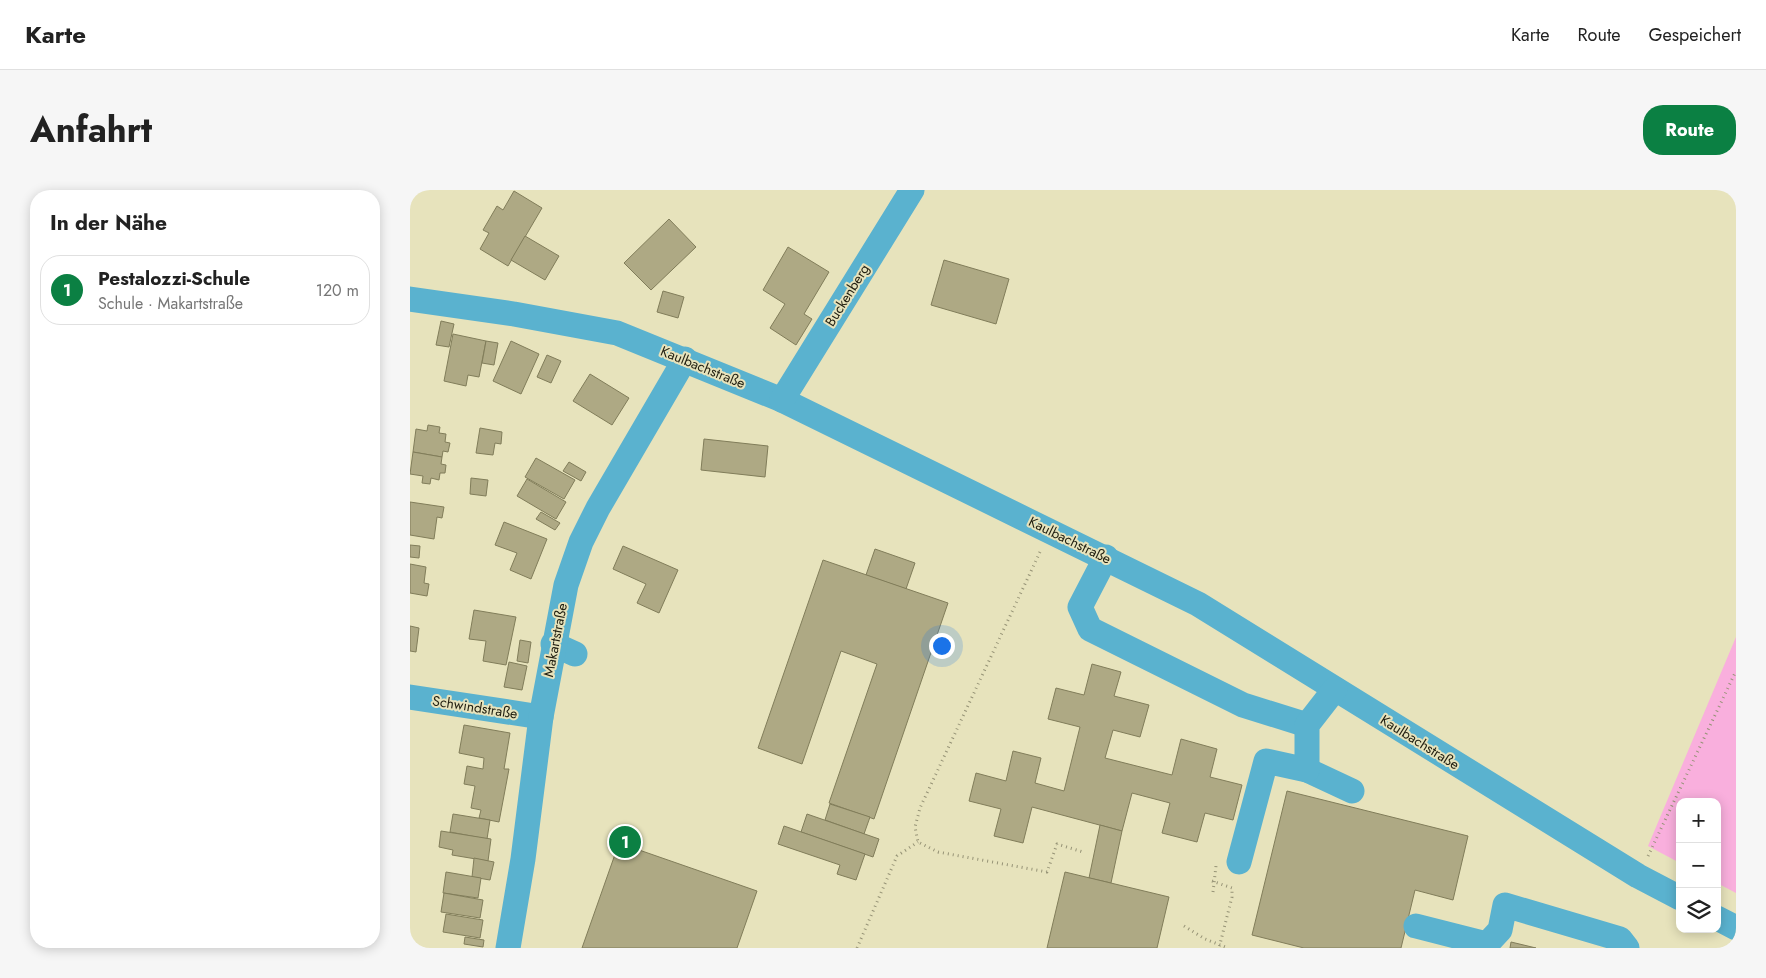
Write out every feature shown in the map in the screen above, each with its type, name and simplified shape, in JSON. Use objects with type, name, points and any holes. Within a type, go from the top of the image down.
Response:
[{"type":"street","name":"Buckenberg","points":[[782,400],[912,190]]},
{"type":"street","name":"Kaulbachstraße","points":[[410,299],[514,314],[617,333],[782,400],[1106,557],[1198,604],[1638,876],[1676,896]]},
{"type":"street","name":"Makartstraße","points":[[508,948],[523,859],[541,717],[553,644],[566,585],[581,542],[685,359]]},
{"type":"street","points":[[1106,557],[1080,607],[1090,629],[1243,705],[1307,725]]},
{"type":"street","points":[[553,644],[575,654]]},
{"type":"street","points":[[1306,770],[1307,725],[1335,689]]},
{"type":"street","name":"Schwindstraße","points":[[410,697],[541,717]]},
{"type":"street","points":[[1228,862],[1266,761],[1306,770],[1352,791]]},
{"type":"street","points":[[1416,926],[1487,944],[1500,930],[1506,905],[1620,939],[1627,948]]},
{"type":"street","points":[[1721,920],[1736,928]]},
{"type":"path","points":[[918,842],[915,827],[920,808],[1050,531]]},
{"type":"path","points":[[1638,876],[1736,671]]},
{"type":"path","points":[[918,842],[938,852],[1047,872],[1057,844],[1083,852]]},
{"type":"path","points":[[857,948],[897,856],[918,842]]},
{"type":"path","points":[[1213,892],[1212,882],[1228,862]]},
{"type":"path","points":[[1212,882],[1232,888],[1232,897],[1219,946]]},
{"type":"path","points":[[1184,926],[1205,939],[1228,948]]},
{"type":"shaded area","points":[[1736,637],[1736,893],[1721,885],[1721,798],[1676,798],[1676,861],[1648,846]]},
{"type":"building","points":[[514,191],[542,208],[508,266],[480,249],[489,233],[483,230],[497,206],[503,210]]},
{"type":"building","points":[[669,219],[696,247],[651,290],[624,263]]},
{"type":"building","points":[[525,236],[559,256],[545,280],[511,260]]},
{"type":"building","points":[[788,247],[829,272],[804,314],[812,319],[796,345],[770,328],[785,304],[763,290]]},
{"type":"building","points":[[944,260],[1009,279],[996,324],[931,305]]},
{"type":"building","points":[[663,291],[684,297],[678,318],[657,312]]},
{"type":"building","points":[[441,321],[454,324],[449,347],[436,345]]},
{"type":"building","points":[[453,334],[486,341],[479,377],[468,375],[466,386],[444,381]]},
{"type":"building","points":[[486,341],[498,343],[494,365],[482,363]]},
{"type":"building","points":[[511,341],[539,354],[521,394],[493,381]]},
{"type":"building","points":[[547,355],[561,361],[551,383],[537,377]]},
{"type":"building","points":[[590,374],[629,398],[612,425],[573,401]]},
{"type":"building","points":[[428,425],[440,427],[439,433],[446,434],[445,442],[450,443],[448,452],[443,451],[442,457],[413,452],[416,429],[427,431]]},
{"type":"building","points":[[480,428],[502,432],[501,444],[495,443],[493,455],[476,453]]},
{"type":"building","points":[[704,439],[768,446],[765,477],[701,470]]},
{"type":"building","points":[[413,452],[442,457],[441,464],[446,465],[445,473],[440,473],[439,480],[431,478],[430,484],[422,483],[423,476],[410,474]]},
{"type":"building","points":[[536,458],[575,480],[564,499],[525,477]]},
{"type":"building","points":[[569,462],[586,472],[581,481],[563,471]]},
{"type":"building","points":[[471,478],[488,480],[486,496],[470,494]]},
{"type":"building","points":[[527,479],[566,502],[556,519],[517,496]]},
{"type":"building","points":[[410,502],[444,507],[442,518],[437,517],[434,539],[410,535]]},
{"type":"building","points":[[541,512],[560,523],[555,530],[536,519]]},
{"type":"building","points":[[504,522],[547,539],[531,579],[510,570],[517,553],[495,545]]},
{"type":"building","points":[[410,545],[420,546],[419,558],[410,557]]},
{"type":"building","points":[[623,546],[678,570],[659,613],[637,603],[646,584],[613,569]]},
{"type":"building","points":[[875,549],[915,563],[906,589],[866,575]]},
{"type":"building","points":[[823,560],[948,603],[874,819],[829,803],[877,664],[841,651],[802,764],[758,748]]},
{"type":"building","points":[[410,564],[426,567],[424,583],[429,584],[427,596],[410,593]]},
{"type":"building","points":[[474,610],[516,617],[506,665],[483,661],[486,641],[469,639]]},
{"type":"building","points":[[410,626],[419,628],[416,652],[410,651]]},
{"type":"building","points":[[520,640],[531,642],[528,663],[517,661]]},
{"type":"building","points":[[509,662],[527,666],[522,690],[504,687]]},
{"type":"building","points":[[1092,664],[1121,672],[1114,696],[1149,705],[1140,737],[1113,730],[1105,758],[1172,775],[1181,739],[1217,749],[1210,777],[1242,785],[1233,820],[1205,813],[1197,842],[1162,833],[1170,803],[1132,793],[1122,831],[1032,807],[1023,843],[994,836],[1001,809],[969,801],[976,773],[1006,781],[1013,751],[1041,758],[1035,783],[1064,791],[1080,727],[1048,719],[1056,688],[1084,695]]},
{"type":"building","points":[[464,725],[510,733],[504,769],[509,769],[499,822],[479,818],[481,810],[471,808],[475,786],[464,784],[467,766],[483,769],[484,758],[459,753]]},
{"type":"building","points":[[1287,791],[1468,836],[1453,900],[1415,890],[1401,948],[1304,948],[1252,935]]},
{"type":"building","points":[[830,804],[870,817],[864,834],[825,820]]},
{"type":"building","points":[[453,814],[490,820],[487,839],[450,832]]},
{"type":"building","points":[[807,814],[879,839],[873,857],[801,832]]},
{"type":"building","points":[[1100,825],[1122,831],[1111,883],[1089,878]]},
{"type":"building","points":[[784,826],[865,854],[856,880],[837,874],[840,865],[778,844]]},
{"type":"building","points":[[441,831],[491,839],[488,861],[452,855],[453,850],[439,847]]},
{"type":"building","points":[[619,843],[757,891],[737,948],[582,948]]},
{"type":"building","points":[[474,858],[494,862],[490,880],[472,877]]},
{"type":"building","points":[[446,872],[481,878],[478,898],[443,893]]},
{"type":"building","points":[[1065,872],[1169,897],[1157,948],[1047,948]]},
{"type":"building","points":[[444,893],[483,900],[480,918],[441,912]]},
{"type":"building","points":[[446,914],[483,920],[480,938],[443,932]]},
{"type":"building","points":[[465,937],[484,940],[483,947],[464,944]]},
{"type":"building","points":[[1511,942],[1536,948],[1510,948]]},
{"type":"place","name":"Pestalozzi-Schule","points":[[625,842]]}]
